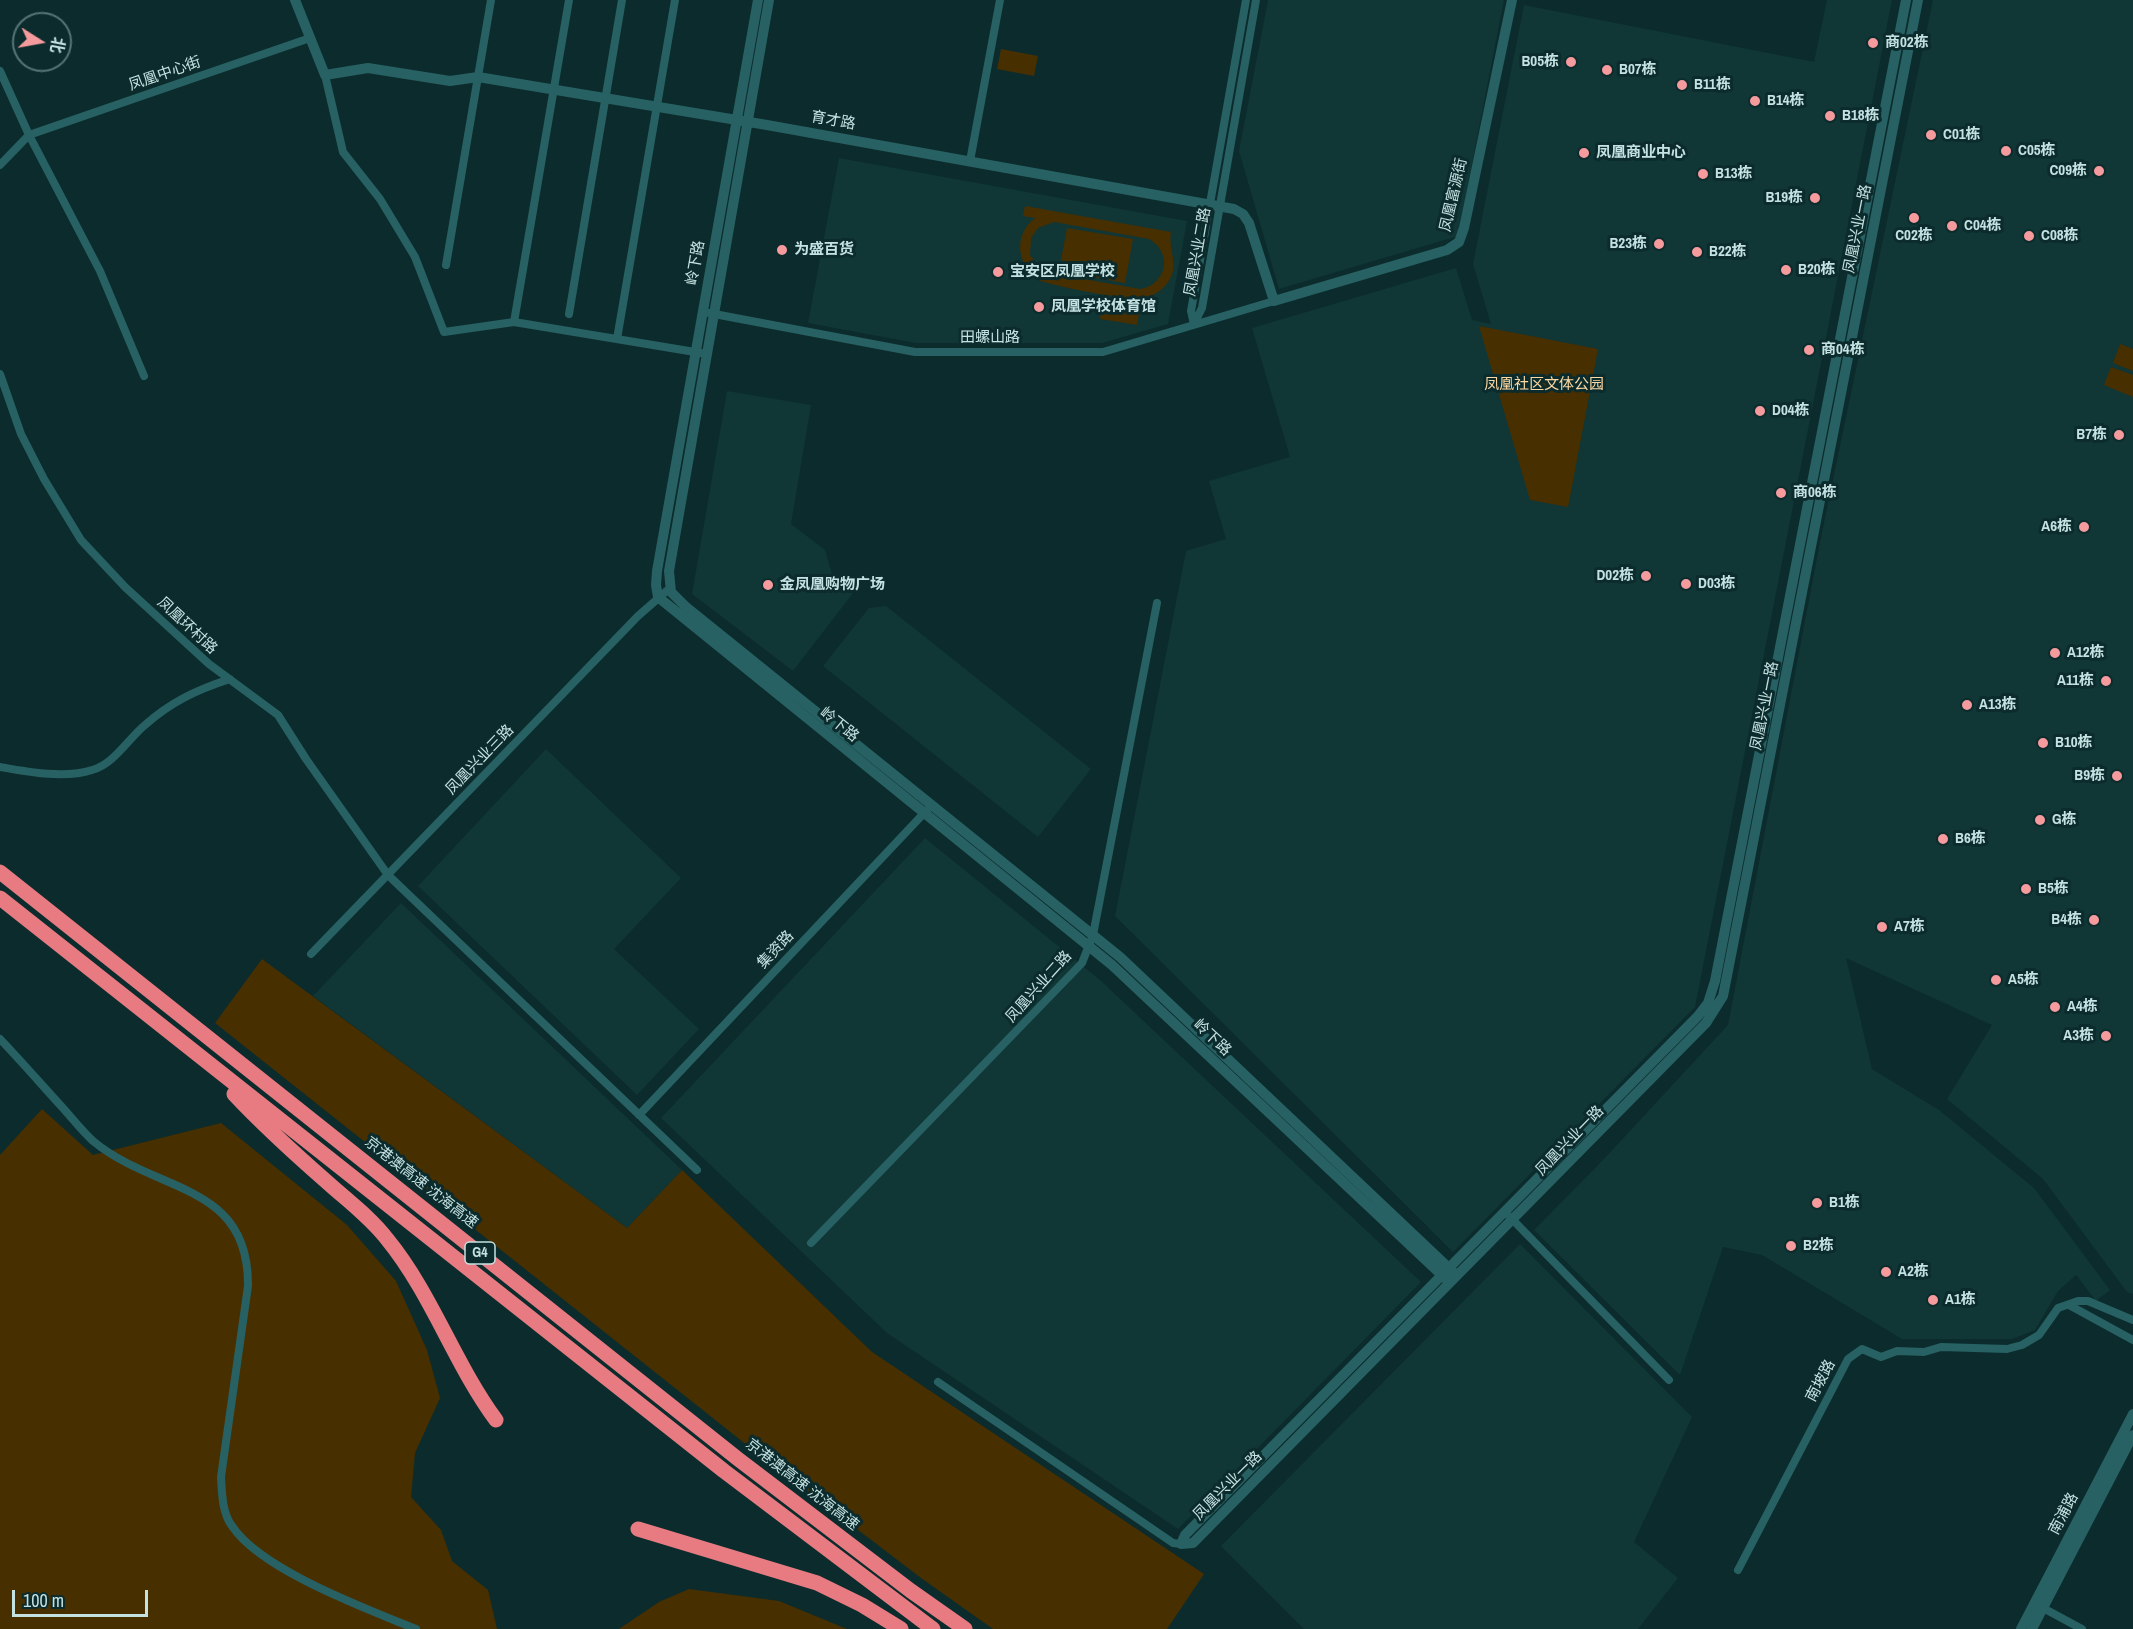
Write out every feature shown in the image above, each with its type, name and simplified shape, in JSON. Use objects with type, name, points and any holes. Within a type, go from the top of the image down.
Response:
[{"type":"highway","name":"京港澳高速 沈海高速","points":[[0,872],[738,1459],[911,1591],[965,1629]]},
{"type":"highway","name":"G4","points":[[0,898],[724,1471],[933,1629]]},
{"type":"highway","points":[[204,1060],[265,1127],[368,1217],[387,1238],[413,1275],[454,1353],[496,1420]]},
{"type":"highway","points":[[638,1529],[817,1583],[872,1611],[901,1629]]},
{"type":"street","points":[[295,0],[325,75],[343,152],[380,199],[416,257],[444,332],[514,322],[701,353]]},
{"type":"street","points":[[446,266],[491,0]]},
{"type":"street","points":[[514,322],[569,0]]},
{"type":"street","points":[[569,314],[622,0]]},
{"type":"street","points":[[617,339],[675,0]]},
{"type":"street","name":"岭下路","points":[[758,0],[742,121],[709,313],[656,575],[658,597],[671,610],[928,809]]},
{"type":"street","name":"岭下路","points":[[742,121],[769,0]]},
{"type":"street","points":[[970,161],[1000,0]]},
{"type":"street","name":"凤凰兴业二路","points":[[1215,205],[1246,0]]},
{"type":"street","name":"凤凰兴业二路","points":[[1194,324],[1191,311],[1215,205],[1256,0]]},
{"type":"street","name":"凤凰富源街","points":[[1274,301],[1447,250],[1459,242],[1464,228],[1512,0]]},
{"type":"street","name":"凤凰兴业一路","points":[[1509,1216],[1698,1016],[1713,989],[1906,0]]},
{"type":"street","name":"凤凰兴业一路","points":[[1180,1544],[1193,1544],[1509,1216],[1706,1023],[1725,989],[1918,0]]},
{"type":"street","name":"凤凰中心街","points":[[29,135],[310,38]]},
{"type":"street","name":"育才路","points":[[325,75],[368,68],[450,81],[478,77],[742,121],[1234,209],[1247,218],[1274,301]]},
{"type":"street","points":[[0,70],[29,135],[100,271],[144,376]]},
{"type":"street","points":[[0,165],[29,135]]},
{"type":"street","name":"田螺山路","points":[[709,313],[915,352],[1103,352],[1274,301]]},
{"type":"street","name":"岭下路","points":[[701,353],[669,571],[670,588],[679,601],[928,809],[1091,941],[1450,1276]]},
{"type":"street","name":"凤凰环村路","points":[[0,374],[21,434],[44,479],[81,540],[125,586],[209,664],[278,715],[387,874],[697,1170]]},
{"type":"street","name":"凤凰兴业三路","points":[[311,954],[658,597],[670,588]]},
{"type":"street","name":"凤凰兴业二路","points":[[811,1243],[1076,970],[1091,941],[1157,603]]},
{"type":"street","points":[[0,767],[36,772],[92,771],[110,760],[144,726],[173,702],[196,690],[230,679]]},
{"type":"street","name":"集资路","points":[[639,1114],[928,809]]},
{"type":"street","points":[[0,1039],[92,1140],[121,1161],[216,1206],[232,1222],[244,1243],[248,1262],[248,1286],[221,1477],[223,1501],[230,1524],[244,1542],[268,1559],[324,1589],[416,1629]]},
{"type":"street","points":[[1509,1216],[1669,1380]]},
{"type":"street","points":[[2069,1305],[2078,1301],[2088,1302],[2133,1320]]},
{"type":"street","points":[[2069,1305],[2133,1340]]},
{"type":"street","name":"南坡路","points":[[1738,1570],[1848,1359],[1855,1352],[1862,1349],[1881,1357],[1898,1351],[1924,1352],[1941,1347],[2007,1349],[2022,1345],[2039,1335],[2058,1308],[2069,1305]]},
{"type":"street","points":[[938,1382],[1173,1543],[1180,1544]]},
{"type":"street","name":"南浦路","points":[[2021,1629],[2133,1414]]},
{"type":"street","name":"南浦路","points":[[2032,1629],[2133,1435]]},
{"type":"street","points":[[2043,1608],[2082,1629]]},
{"type":"shaded area","points":[[1268,0],[1504,0],[1458,236],[1279,289],[1239,151]]},
{"type":"shaded area","points":[[1827,0],[1892,0],[1695,1007],[1453,1252],[1115,916],[1186,551],[1226,539],[1209,481],[1290,457],[1252,328],[1456,268],[1472,320],[1491,324],[1473,264],[1524,5],[1814,62]]},
{"type":"shaded area","points":[[1933,0],[2133,0],[2133,1294],[2127,1292],[2043,1179],[1947,1099],[1992,1025],[1846,958],[1872,1069],[1939,1110],[2034,1188],[2110,1290],[2096,1301],[2076,1275],[2058,1291],[2035,1330],[2012,1339],[1902,1339],[1762,1255],[1723,1247],[1680,1375],[1534,1230],[1603,1160],[1728,1025],[1821,537]]},
{"type":"shaded area","name":"宝安区凤凰学校","points":[[839,158],[1187,221],[1168,324],[1102,343],[916,343],[808,323]]},
{"type":"shaded area","name":"金凤凰购物广场","points":[[727,391],[811,405],[791,524],[825,550],[833,577],[853,593],[793,671],[692,594]]},
{"type":"shaded area","points":[[886,606],[1091,769],[1038,837],[823,666],[869,608]]},
{"type":"shaded area","points":[[546,749],[681,878],[614,949],[699,1029],[637,1095],[418,886]]},
{"type":"shaded area","points":[[925,838],[1100,980],[1421,1282],[1178,1529],[887,1333],[661,1118]]},
{"type":"shaded area","points":[[401,903],[682,1170],[627,1228],[313,996]]},
{"type":"shaded area","points":[[1520,1244],[1692,1417],[1634,1542],[1678,1578],[1638,1629],[1304,1629],[1221,1546]]},
{"type":"green space","points":[[1001,49],[1038,56],[1034,76],[997,69]]},
{"type":"green space","points":[[1025,206],[1171,232],[1174,266],[1171,277],[1157,292],[1150,296],[1137,298],[1094,293],[1041,281],[1033,275],[1022,260],[1020,242],[1028,225],[1035,218],[1023,216]],"holes":[[[1054,222],[1149,239],[1162,252],[1164,267],[1156,281],[1140,289],[1050,273],[1040,269],[1030,255],[1031,238],[1038,228]]]},
{"type":"green space","points":[[1067,228],[1133,239],[1125,283],[1059,271]]},
{"type":"green space","points":[[1104,296],[1141,303],[1137,325],[1100,319]]},
{"type":"green space","name":"凤凰社区文体公园","points":[[1479,326],[1598,349],[1568,507],[1530,500]]},
{"type":"green space","points":[[2120,344],[2133,349],[2133,371],[2113,363]]},
{"type":"green space","points":[[2111,367],[2133,375],[2133,397],[2104,385]]},
{"type":"green space","points":[[262,959],[627,1228],[682,1170],[872,1352],[1204,1574],[1167,1629],[993,1629],[921,1578],[748,1446],[215,1023]]},
{"type":"green space","points":[[42,1109],[93,1155],[221,1123],[347,1225],[396,1281],[427,1350],[440,1398],[415,1453],[411,1497],[441,1530],[452,1561],[488,1590],[497,1629],[0,1629],[0,1155]]},
{"type":"green space","points":[[689,1589],[779,1601],[847,1629],[619,1629],[659,1602]]},
{"type":"place","name":"商02栋","points":[[1873,43]]},
{"type":"place","name":"B05栋","points":[[1571,62]]},
{"type":"place","name":"B07栋","points":[[1607,70]]},
{"type":"place","name":"B11栋","points":[[1682,85]]},
{"type":"place","name":"B14栋","points":[[1755,101]]},
{"type":"place","name":"B18栋","points":[[1830,116]]},
{"type":"place","name":"C01栋","points":[[1931,135]]},
{"type":"place","name":"C05栋","points":[[2006,151]]},
{"type":"place","name":"凤凰商业中心","points":[[1584,153]]},
{"type":"place","name":"C09栋","points":[[2099,171]]},
{"type":"place","name":"B13栋","points":[[1703,174]]},
{"type":"place","name":"B19栋","points":[[1815,198]]},
{"type":"place","name":"C02栋","points":[[1914,218]]},
{"type":"place","name":"C04栋","points":[[1952,226]]},
{"type":"place","name":"C08栋","points":[[2029,236]]},
{"type":"place","name":"B23栋","points":[[1659,244]]},
{"type":"place","name":"为盛百货","points":[[782,250]]},
{"type":"place","name":"B22栋","points":[[1697,252]]},
{"type":"place","name":"B20栋","points":[[1786,270]]},
{"type":"place","name":"宝安区凤凰学校","points":[[998,272]]},
{"type":"place","name":"凤凰学校体育馆","points":[[1039,307]]},
{"type":"place","name":"商04栋","points":[[1809,350]]},
{"type":"place","name":"D04栋","points":[[1760,411]]},
{"type":"place","name":"B7栋","points":[[2119,435]]},
{"type":"place","name":"商06栋","points":[[1781,493]]},
{"type":"place","name":"A6栋","points":[[2084,527]]},
{"type":"place","name":"D02栋","points":[[1646,576]]},
{"type":"place","name":"D03栋","points":[[1686,584]]},
{"type":"place","name":"金凤凰购物广场","points":[[768,585]]},
{"type":"place","name":"A12栋","points":[[2055,653]]},
{"type":"place","name":"A11栋","points":[[2106,681]]},
{"type":"place","name":"A13栋","points":[[1967,705]]},
{"type":"place","name":"B10栋","points":[[2043,743]]},
{"type":"place","name":"B9栋","points":[[2117,776]]},
{"type":"place","name":"G栋","points":[[2040,820]]},
{"type":"place","name":"B6栋","points":[[1943,839]]},
{"type":"place","name":"B5栋","points":[[2026,889]]},
{"type":"place","name":"B4栋","points":[[2094,920]]},
{"type":"place","name":"A7栋","points":[[1882,927]]},
{"type":"place","name":"A5栋","points":[[1996,980]]},
{"type":"place","name":"A4栋","points":[[2055,1007]]},
{"type":"place","name":"A3栋","points":[[2106,1036]]},
{"type":"place","name":"B1栋","points":[[1817,1203]]},
{"type":"place","name":"B2栋","points":[[1791,1246]]},
{"type":"place","name":"A2栋","points":[[1886,1272]]},
{"type":"place","name":"A1栋","points":[[1933,1300]]}]
